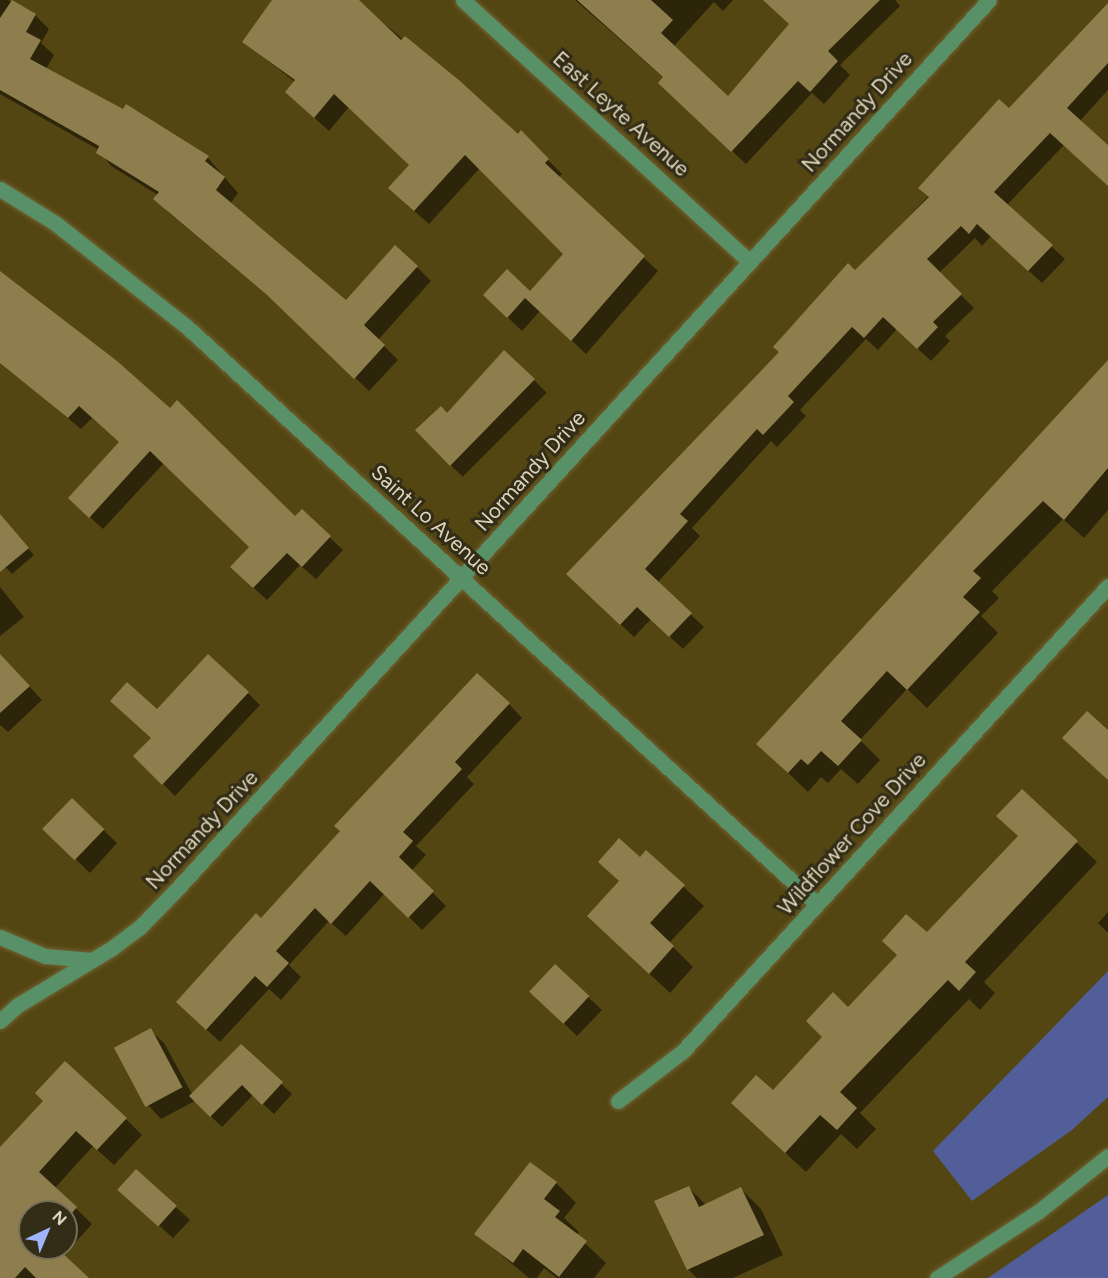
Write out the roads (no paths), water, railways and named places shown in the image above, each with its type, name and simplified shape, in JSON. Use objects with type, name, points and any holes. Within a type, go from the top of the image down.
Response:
[{"type":"street","name":"East Leyte Avenue","points":[[463,0],[749,261]]},
{"type":"street","name":"Normandy Drive","points":[[0,1020],[18,1005],[93,960],[139,928],[176,890],[988,0]]},
{"type":"street","name":"Saint Lo Avenue","points":[[0,189],[63,229],[186,326],[816,903]]},
{"type":"street","name":"Wildflower Cove Drive","points":[[618,1101],[683,1051],[1108,586]]},
{"type":"street","points":[[0,937],[45,956],[93,960]]},
{"type":"street","points":[[937,1278],[1039,1211],[1108,1156]]}]
